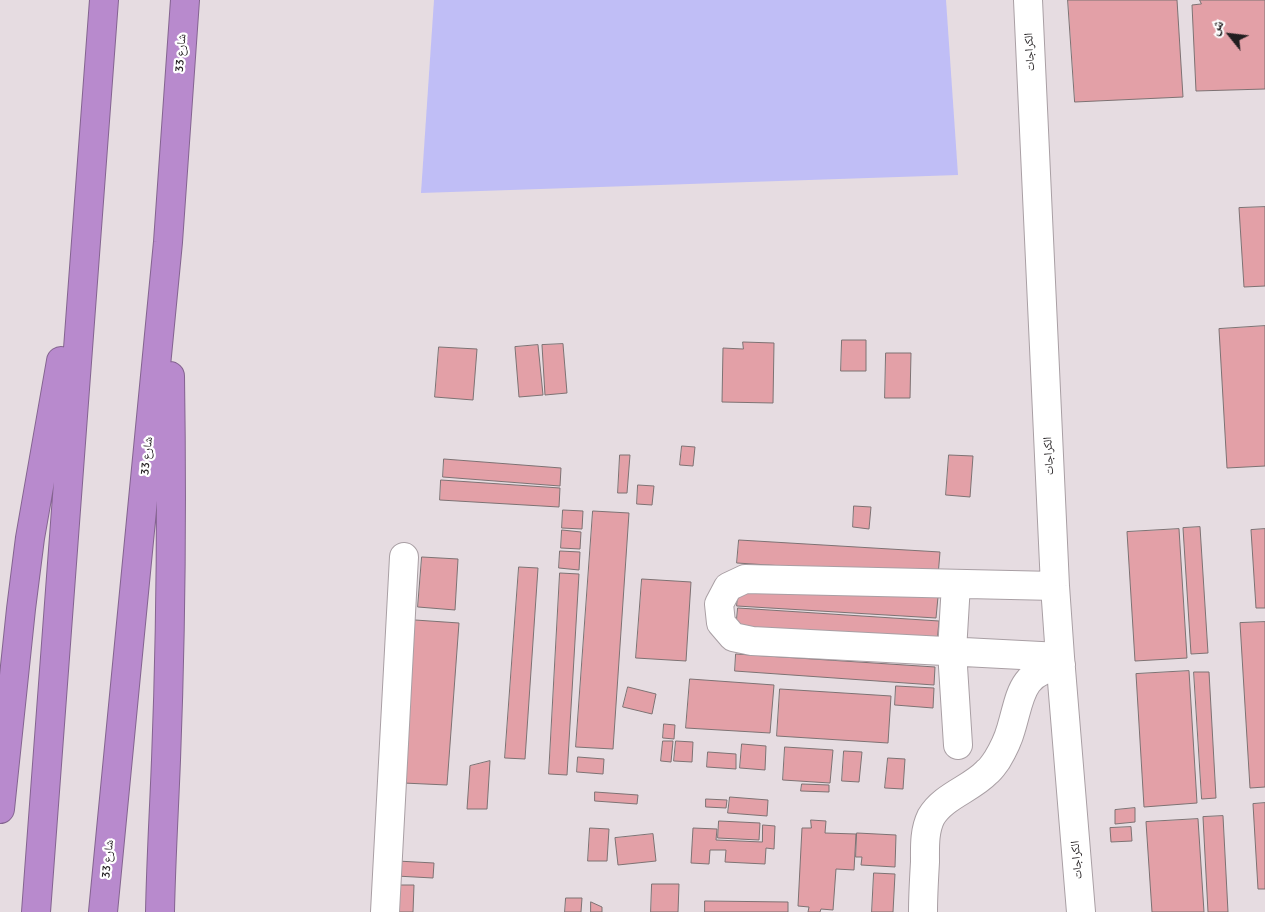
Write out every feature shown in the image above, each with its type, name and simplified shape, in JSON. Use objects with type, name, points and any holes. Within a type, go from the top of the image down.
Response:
[{"type":"highway","points":[[36,912],[104,0]]},
{"type":"highway","name":"شارع 33","points":[[103,912],[168,242],[185,0]]},
{"type":"highway","points":[[0,810],[30,538],[90,190]]},
{"type":"highway","points":[[160,912],[167,740],[171,546],[168,242]]},
{"type":"street","name":"الكراجات","points":[[1028,0],[1055,586],[1081,912]]},
{"type":"street","points":[[384,912],[404,557]]},
{"type":"street","points":[[1055,586],[745,579],[728,587],[719,604],[721,623],[733,637],[752,641],[952,651],[1060,661]]},
{"type":"street","points":[[956,584],[952,651],[958,745]]},
{"type":"street","points":[[922,912],[926,830],[931,817],[940,806],[988,772],[1006,745],[1024,688],[1036,674],[1060,661]]},
{"type":"water","points":[[434,0],[946,0],[958,175],[421,193]]},
{"type":"building","points":[[1068,0],[1177,0],[1183,97],[1075,102]]},
{"type":"building","points":[[1200,0],[1265,0],[1265,89],[1196,91],[1192,5],[1201,4]]},
{"type":"building","points":[[1265,207],[1265,286],[1244,287],[1239,208]]},
{"type":"building","points":[[1265,326],[1265,466],[1227,468],[1219,329]]},
{"type":"building","points":[[842,340],[866,340],[866,371],[841,371]]},
{"type":"building","points":[[743,342],[774,343],[773,403],[722,402],[723,348],[743,349]]},
{"type":"building","points":[[563,344],[567,393],[545,395],[542,345]]},
{"type":"building","points":[[538,345],[543,395],[519,397],[515,347]]},
{"type":"building","points":[[439,347],[477,349],[473,400],[435,397]]},
{"type":"building","points":[[886,353],[911,353],[910,398],[885,398]]},
{"type":"building","points":[[682,446],[695,447],[693,466],[680,465]]},
{"type":"building","points":[[620,455],[630,455],[627,493],[618,493]]},
{"type":"building","points":[[949,455],[973,456],[970,497],[946,495]]},
{"type":"building","points":[[444,459],[561,468],[560,486],[443,477]]},
{"type":"building","points":[[441,480],[560,488],[559,507],[440,500]]},
{"type":"building","points":[[638,485],[654,486],[652,505],[637,504]]},
{"type":"building","points":[[854,506],[871,507],[869,529],[853,527]]},
{"type":"building","points":[[563,510],[583,511],[582,529],[562,528]]},
{"type":"building","points":[[593,511],[629,513],[613,749],[576,747]]},
{"type":"building","points":[[1200,527],[1208,653],[1191,654],[1183,528]]},
{"type":"building","points":[[1179,529],[1187,658],[1135,661],[1127,532]]},
{"type":"building","points":[[1265,529],[1265,608],[1256,608],[1251,530]]},
{"type":"building","points":[[562,530],[581,532],[580,549],[561,548]]},
{"type":"building","points":[[739,540],[940,552],[938,576],[737,563]]},
{"type":"building","points":[[560,551],[580,552],[579,570],[559,568]]},
{"type":"building","points":[[422,557],[458,559],[455,610],[418,607]]},
{"type":"building","points":[[519,567],[538,568],[525,759],[505,758]]},
{"type":"building","points":[[560,573],[579,574],[567,775],[549,774]]},
{"type":"building","points":[[642,579],[691,582],[686,661],[636,658]]},
{"type":"building","points":[[739,585],[938,597],[936,618],[737,606]]},
{"type":"building","points":[[738,608],[939,621],[937,643],[736,629]]},
{"type":"building","points":[[415,620],[459,623],[447,785],[403,783]]},
{"type":"building","points":[[1265,622],[1265,787],[1250,788],[1240,623]]},
{"type":"building","points":[[736,654],[935,667],[934,685],[735,671]]},
{"type":"building","points":[[1189,671],[1197,803],[1144,807],[1136,674]]},
{"type":"building","points":[[1194,672],[1209,672],[1216,798],[1202,799]]},
{"type":"building","points":[[690,679],[774,685],[770,733],[686,728]]},
{"type":"building","points":[[896,686],[934,688],[933,708],[895,705]]},
{"type":"building","points":[[628,687],[656,694],[652,714],[623,707]]},
{"type":"building","points":[[780,689],[891,696],[888,743],[777,736]]},
{"type":"building","points":[[664,724],[675,725],[674,739],[663,738]]},
{"type":"building","points":[[663,741],[673,741],[671,762],[661,761]]},
{"type":"building","points":[[676,741],[693,742],[692,762],[674,761]]},
{"type":"building","points":[[742,744],[766,746],[765,770],[740,768]]},
{"type":"building","points":[[785,747],[833,750],[830,783],[783,780]]},
{"type":"building","points":[[844,751],[862,752],[859,782],[842,781]]},
{"type":"building","points":[[708,752],[736,754],[736,769],[707,767]]},
{"type":"building","points":[[578,757],[604,759],[603,774],[577,772]]},
{"type":"building","points":[[888,758],[905,759],[903,789],[885,788]]},
{"type":"building","points":[[490,761],[487,809],[467,809],[470,766]]},
{"type":"building","points":[[802,784],[829,785],[829,792],[801,791]]},
{"type":"building","points":[[595,792],[638,795],[637,804],[595,801]]},
{"type":"building","points":[[730,797],[768,800],[767,816],[728,813]]},
{"type":"building","points":[[706,799],[727,800],[726,808],[706,807]]},
{"type":"building","points":[[1265,803],[1265,889],[1258,889],[1253,804]]},
{"type":"building","points":[[1135,808],[1135,822],[1115,824],[1115,810]]},
{"type":"building","points":[[1223,816],[1228,912],[1208,912],[1203,817]]},
{"type":"building","points":[[1198,819],[1204,912],[1152,912],[1146,822]]},
{"type":"building","points":[[811,820],[826,821],[825,833],[856,834],[854,870],[836,869],[833,910],[821,909],[820,912],[808,912],[809,907],[798,906],[802,828],[811,828]]},
{"type":"building","points":[[719,821],[760,823],[759,840],[718,838]]},
{"type":"building","points":[[763,825],[775,826],[774,849],[766,848],[765,864],[725,862],[726,850],[710,850],[709,864],[691,863],[693,828],[717,829],[716,840],[762,842]]},
{"type":"building","points":[[1131,827],[1132,841],[1111,842],[1110,828]]},
{"type":"building","points":[[590,828],[609,829],[607,861],[588,861]]},
{"type":"building","points":[[857,833],[896,835],[895,867],[861,865],[862,857],[856,857]]},
{"type":"building","points":[[653,834],[656,861],[618,865],[615,838]]},
{"type":"building","points":[[397,861],[434,863],[433,878],[396,876]]},
{"type":"building","points":[[874,873],[895,874],[893,912],[872,912]]},
{"type":"building","points":[[652,884],[679,884],[678,912],[651,912]]},
{"type":"building","points":[[395,885],[414,885],[413,912],[395,912]]},
{"type":"building","points":[[566,898],[582,898],[581,912],[565,912]]},
{"type":"building","points":[[705,901],[788,902],[788,912],[705,912]]},
{"type":"building","points":[[591,902],[602,907],[602,912],[591,912]]}]
